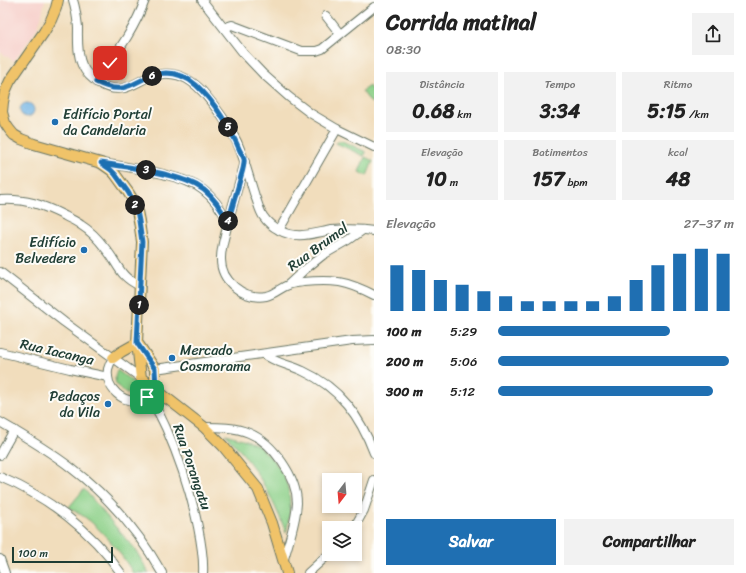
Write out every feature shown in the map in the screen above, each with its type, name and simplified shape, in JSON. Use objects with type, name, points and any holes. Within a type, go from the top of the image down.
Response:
[{"type":"main road","points":[[58,0],[51,20],[44,32],[10,80],[2,102],[2,112],[5,123],[14,135],[21,139],[101,163],[115,174],[128,192],[136,206],[142,242],[137,343],[141,378],[204,427],[224,446],[258,489],[272,522],[287,573]]},
{"type":"main road","points":[[113,358],[137,343]]},
{"type":"main road","points":[[137,343],[155,369],[156,389]]},
{"type":"main road","points":[[155,405],[160,399],[166,398]]},
{"type":"street","points":[[73,0],[78,25],[78,48],[80,58],[85,71],[92,79],[105,86],[115,89],[130,86],[148,77],[165,73],[175,74],[186,78],[196,85],[224,120],[236,140],[245,161],[252,186],[263,215],[269,223],[279,230],[294,236],[332,230],[374,231]]},
{"type":"street","points":[[96,82],[130,34],[145,0]]},
{"type":"street","points":[[202,0],[244,54],[263,74],[289,97],[337,129],[374,147]]},
{"type":"street","points":[[225,29],[229,26],[236,26],[301,51],[316,52],[322,49],[374,8]]},
{"type":"street","points":[[326,16],[340,34]]},
{"type":"street","points":[[279,230],[337,129]]},
{"type":"street","points":[[245,161],[222,248],[221,258],[224,274],[232,284],[241,292],[257,297],[274,293],[288,285],[302,282],[336,281],[362,289],[374,296]]},
{"type":"street","points":[[101,163],[148,170],[194,184],[204,190],[223,212],[228,222]]},
{"type":"street","points":[[0,200],[18,200],[36,203],[81,225],[106,249],[125,277],[131,282],[140,286]]},
{"type":"street","name":"Rua Brumal","points":[[288,285],[323,255],[350,240],[363,230]]},
{"type":"street","points":[[0,272],[64,322],[141,378]]},
{"type":"street","points":[[155,369],[356,340],[374,340]]},
{"type":"street","name":"Rua Iacanga","points":[[0,352],[108,377]]},
{"type":"street","points":[[264,354],[269,358],[304,371],[335,392],[349,406],[361,423],[374,453]]},
{"type":"street","points":[[113,358],[108,370],[108,377],[110,386],[120,397],[133,401],[142,400],[150,396],[156,389]]},
{"type":"street","name":"Rua Porangatu","points":[[147,397],[155,405],[174,447],[193,502],[201,540],[203,573]]},
{"type":"street","points":[[0,422],[26,437],[69,466],[102,494],[138,536],[162,573]]},
{"type":"street","points":[[204,427],[222,427],[250,433],[267,444],[284,464],[292,480],[297,502],[294,522],[284,559]]},
{"type":"street","points":[[0,455],[14,430]]},
{"type":"street","points":[[0,477],[42,498],[72,520],[96,542],[121,573]]},
{"type":"street","points":[[358,521],[364,510],[374,480]]},
{"type":"street","points":[[0,559],[5,573]]},
{"type":"street","points":[[308,573],[322,560]]},
{"type":"shaded area","points":[[0,0],[45,0],[41,18],[34,33],[14,61],[0,52]]},
{"type":"green space","points":[[369,86],[374,93],[374,101],[371,103],[362,91]]},
{"type":"green space","points":[[339,141],[366,152],[364,156],[336,143]]},
{"type":"green space","points":[[365,157],[373,161],[367,176],[359,172]]},
{"type":"green space","points":[[117,370],[145,391],[134,395],[122,391],[115,382]]},
{"type":"green space","points":[[225,434],[244,439],[257,445],[278,466],[287,484],[289,494],[290,513],[286,533],[275,506],[261,480],[245,456]]},
{"type":"green space","points":[[84,489],[136,551],[149,573],[133,573],[119,552],[102,533],[88,519],[69,507]]},
{"type":"water","points":[[27,103],[32,105],[34,110],[32,115],[27,117],[22,115],[20,110],[22,105]]},
{"type":"place","name":"Edifício Portal da Candelaria","points":[[55,122]]},
{"type":"place","name":"Edifício Belvedere","points":[[84,250]]},
{"type":"place","name":"Mercado Cosmorama","points":[[172,358]]},
{"type":"place","name":"Pedaços da Vila","points":[[108,404]]},
{"type":"route","points":[[110,63],[96,82],[115,89],[130,86],[148,77],[165,73],[175,74],[186,78],[196,85],[224,120],[236,140],[245,161],[228,222],[223,212],[204,190],[194,184],[148,170],[101,163],[115,174],[128,192],[136,206],[139,221],[142,242],[137,343],[155,369],[156,389],[150,396],[147,397]]}]
